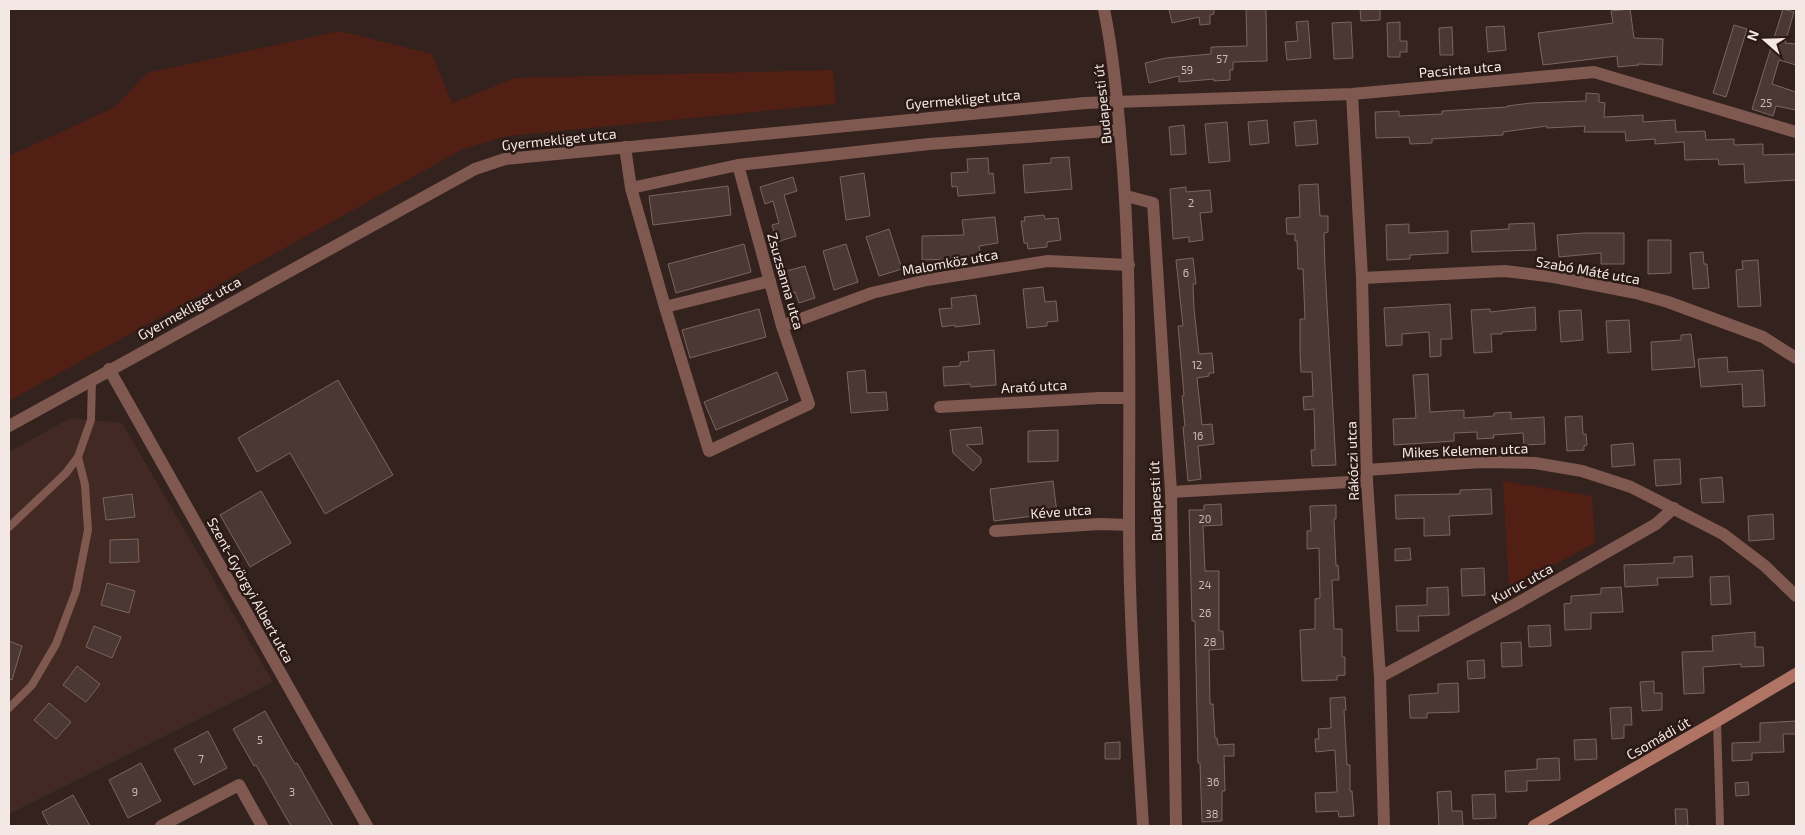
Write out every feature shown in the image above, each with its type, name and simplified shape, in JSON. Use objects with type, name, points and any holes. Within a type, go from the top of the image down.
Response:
[{"type":"main road","name":"Csomádi út","points":[[1534,826],[1717,722],[1796,674]]},
{"type":"street","name":"Budapesti út","points":[[1104,9],[1115,71],[1126,196],[1129,265],[1129,525],[1132,642],[1143,826]]},
{"type":"street","name":"Pacsirta utca","points":[[1118,102],[1352,94],[1594,72],[1796,132]]},
{"type":"street","name":"Rákóczi utca","points":[[1352,94],[1362,278],[1367,476],[1380,677],[1384,826]]},
{"type":"street","name":"Gyermekliget utca","points":[[9,426],[109,369],[475,169],[505,159],[1075,103],[1118,102]]},
{"type":"street","points":[[631,188],[738,165],[929,144],[1120,130]]},
{"type":"street","points":[[625,147],[631,188],[665,308],[770,281]]},
{"type":"street","name":"Zsuzsanna utca","points":[[665,308],[709,451],[809,404],[782,326],[738,165]]},
{"type":"street","name":"Budapesti út","points":[[1126,196],[1153,203],[1171,492],[1176,826]]},
{"type":"street","name":"Malomköz utca","points":[[782,326],[872,293],[927,280],[1048,261],[1129,265]]},
{"type":"street","name":"Szabó Máté utca","points":[[1362,278],[1505,271],[1554,277],[1636,293],[1668,302],[1763,338],[1796,358]]},
{"type":"street","name":"Szent-Györgyi Albert utca","points":[[109,369],[367,826]]},
{"type":"street","name":"Arató utca","points":[[940,407],[1130,398]]},
{"type":"street","name":"Mikes Kelemen utca","points":[[1171,492],[1367,476],[1481,462],[1535,462],[1582,471],[1631,487],[1674,508],[1723,534],[1765,566],[1796,596]]},
{"type":"street","name":"Kuruc utca","points":[[1380,677],[1516,604],[1656,524],[1674,508]]},
{"type":"street","name":"Kéve utca","points":[[995,531],[1100,524],[1129,525]]},
{"type":"street","points":[[161,826],[239,785],[262,826]]},
{"type":"lane","points":[[9,527],[66,473],[78,457],[91,420],[92,379]]},
{"type":"lane","points":[[9,708],[32,685],[56,644],[76,591],[88,530],[85,485],[78,457]]},
{"type":"lane","points":[[1717,722],[1720,826]]},
{"type":"shaded area","points":[[340,31],[432,54],[452,103],[515,78],[833,70],[836,104],[507,136],[463,149],[9,401],[9,156],[115,107],[147,73]]},
{"type":"shaded area","points":[[70,418],[122,423],[273,682],[9,814],[9,452]]},
{"type":"shaded area","points":[[1503,481],[1592,496],[1595,543],[1509,589]]},
{"type":"building","points":[[1169,9],[1214,9],[1214,14],[1210,15],[1210,24],[1200,25],[1199,17],[1172,23]]},
{"type":"building","points":[[1246,9],[1266,9],[1267,61],[1233,62],[1233,70],[1230,70],[1230,80],[1214,81],[1214,79],[1179,82],[1179,76],[1149,83],[1145,63],[1166,58],[1211,54],[1211,47],[1247,46]]},
{"type":"building","points":[[1360,9],[1380,9],[1380,20],[1361,21]]},
{"type":"building","points":[[1630,9],[1634,38],[1663,39],[1662,65],[1638,64],[1618,67],[1617,56],[1543,65],[1538,33],[1613,23],[1611,11]]},
{"type":"building","points":[[1783,9],[1794,12],[1785,43],[1796,44],[1796,65],[1779,60],[1772,84],[1796,92],[1796,110],[1776,106],[1773,116],[1752,109]]},
{"type":"building","points":[[1308,21],[1311,58],[1287,60],[1285,42],[1298,41],[1296,22]]},
{"type":"building","points":[[1351,22],[1353,58],[1334,59],[1332,23]]},
{"type":"building","points":[[1400,22],[1400,41],[1407,41],[1407,52],[1400,52],[1400,57],[1388,57],[1387,23]]},
{"type":"building","points":[[1734,25],[1747,29],[1726,97],[1713,93]]},
{"type":"building","points":[[1504,26],[1506,50],[1488,52],[1486,27]]},
{"type":"building","points":[[1452,27],[1453,55],[1440,55],[1439,28]]},
{"type":"building","points":[[1586,93],[1599,94],[1599,102],[1605,103],[1604,117],[1643,115],[1643,122],[1675,120],[1676,132],[1705,131],[1706,140],[1734,139],[1734,145],[1763,144],[1763,155],[1796,154],[1796,180],[1745,183],[1744,164],[1719,165],[1718,159],[1685,160],[1684,142],[1655,144],[1655,139],[1626,141],[1625,132],[1584,132],[1585,126],[1547,128],[1547,126],[1503,132],[1503,135],[1432,139],[1432,143],[1410,144],[1409,137],[1376,138],[1375,112],[1399,111],[1399,116],[1442,114],[1442,111],[1507,107],[1531,103],[1586,101]]},
{"type":"building","points":[[1267,120],[1269,143],[1250,145],[1248,122]]},
{"type":"building","points":[[1316,120],[1318,144],[1296,146],[1294,122]]},
{"type":"building","points":[[1227,122],[1230,161],[1209,163],[1205,124]]},
{"type":"building","points":[[1184,125],[1186,154],[1171,155],[1169,127]]},
{"type":"building","points":[[1069,157],[1072,189],[1025,193],[1023,165],[1051,163],[1051,158]]},
{"type":"building","points":[[988,158],[989,174],[993,173],[995,193],[958,196],[957,186],[952,187],[951,173],[968,172],[967,159]]},
{"type":"building","points":[[864,173],[870,216],[846,220],[840,177]]},
{"type":"building","points":[[793,177],[797,191],[784,195],[796,236],[777,242],[772,225],[779,223],[773,201],[765,204],[760,187]]},
{"type":"building","points":[[1318,184],[1320,216],[1328,216],[1328,232],[1324,233],[1325,268],[1336,465],[1312,466],[1311,450],[1315,450],[1314,409],[1304,410],[1303,397],[1313,396],[1312,372],[1301,372],[1300,353],[1300,319],[1305,319],[1303,269],[1298,269],[1297,241],[1295,241],[1295,234],[1287,234],[1286,218],[1300,217],[1299,185]]},
{"type":"building","points":[[728,186],[731,215],[653,225],[649,196]]},
{"type":"building","points":[[1186,187],[1186,192],[1210,190],[1212,212],[1200,213],[1203,240],[1189,242],[1189,237],[1173,239],[1170,189]]},
{"type":"building","points":[[1044,215],[1045,219],[1058,218],[1061,240],[1047,242],[1047,247],[1028,249],[1027,243],[1024,243],[1021,221],[1025,221],[1024,217]]},
{"type":"building","points":[[995,217],[998,243],[979,246],[981,258],[922,260],[922,236],[964,235],[962,220]]},
{"type":"building","points":[[1534,223],[1536,250],[1472,252],[1471,231],[1509,229],[1509,224]]},
{"type":"building","points":[[1409,224],[1409,233],[1448,231],[1448,253],[1410,255],[1410,259],[1387,260],[1386,225]]},
{"type":"building","points":[[889,229],[902,269],[879,276],[866,237]]},
{"type":"building","points":[[1624,233],[1624,264],[1601,264],[1601,253],[1559,257],[1557,235]]},
{"type":"building","points":[[1648,240],[1671,240],[1671,273],[1648,274]]},
{"type":"building","points":[[744,244],[751,272],[676,293],[668,264]]},
{"type":"building","points":[[846,244],[858,282],[834,290],[823,251]]},
{"type":"building","points":[[1703,252],[1704,264],[1707,264],[1709,288],[1693,289],[1690,253]]},
{"type":"building","points":[[1193,258],[1196,284],[1193,284],[1194,309],[1199,354],[1212,353],[1214,373],[1197,378],[1202,425],[1212,424],[1214,444],[1198,446],[1201,479],[1188,481],[1183,427],[1185,426],[1182,396],[1184,395],[1178,326],[1183,326],[1176,260]]},
{"type":"building","points":[[1758,260],[1761,306],[1738,307],[1736,270],[1743,269],[1742,261]]},
{"type":"building","points":[[805,266],[815,298],[799,303],[795,292],[786,295],[779,273]]},
{"type":"building","points":[[1043,287],[1045,302],[1056,301],[1058,321],[1047,322],[1047,326],[1027,328],[1023,289]]},
{"type":"building","points":[[976,295],[980,324],[942,327],[939,309],[952,308],[951,298]]},
{"type":"building","points":[[1450,304],[1452,339],[1441,339],[1441,356],[1430,357],[1429,332],[1402,334],[1402,345],[1386,346],[1384,308]]},
{"type":"building","points":[[1535,307],[1536,330],[1491,334],[1492,352],[1474,353],[1471,310],[1490,309],[1490,312]]},
{"type":"building","points":[[759,309],[766,337],[690,358],[682,330]]},
{"type":"building","points":[[1581,310],[1583,340],[1561,342],[1559,311]]},
{"type":"building","points":[[1629,320],[1631,352],[1608,353],[1606,321]]},
{"type":"building","points":[[1691,334],[1695,367],[1652,370],[1651,342],[1681,340],[1681,335]]},
{"type":"building","points":[[994,350],[996,385],[971,387],[970,384],[944,386],[943,367],[960,366],[960,362],[969,361],[968,352]]},
{"type":"building","points":[[1727,357],[1728,372],[1763,370],[1765,406],[1743,407],[1742,384],[1701,387],[1698,359]]},
{"type":"building","points":[[865,370],[867,393],[886,392],[888,410],[851,413],[847,372]]},
{"type":"building","points":[[777,372],[788,400],[716,430],[704,402]]},
{"type":"building","points":[[1428,374],[1430,412],[1464,410],[1464,418],[1494,416],[1494,413],[1511,412],[1511,419],[1544,417],[1545,444],[1524,445],[1523,433],[1493,435],[1494,438],[1477,439],[1477,432],[1454,433],[1454,441],[1394,445],[1393,419],[1416,418],[1413,375]]},
{"type":"building","points":[[338,380],[393,475],[325,514],[290,453],[257,472],[238,438]]},
{"type":"building","points":[[1582,416],[1583,434],[1586,434],[1587,445],[1584,446],[1584,450],[1567,451],[1565,417]]},
{"type":"building","points":[[981,427],[983,444],[966,445],[981,458],[981,463],[973,471],[953,453],[950,430]]},
{"type":"building","points":[[1058,430],[1058,461],[1028,462],[1028,431]]},
{"type":"building","points":[[1633,443],[1635,465],[1612,467],[1611,445]]},
{"type":"building","points":[[1680,459],[1681,484],[1656,486],[1654,460]]},
{"type":"building","points":[[1722,477],[1724,502],[1702,503],[1700,479]]},
{"type":"building","points":[[1053,481],[1057,513],[994,521],[990,489]]},
{"type":"building","points":[[1491,489],[1492,514],[1449,516],[1450,535],[1424,536],[1424,518],[1396,519],[1395,495],[1460,494],[1460,490]]},
{"type":"building","points":[[261,491],[291,543],[250,567],[220,515]]},
{"type":"building","points":[[132,494],[135,517],[106,520],[103,498]]},
{"type":"building","points":[[1221,504],[1222,525],[1203,526],[1205,571],[1219,571],[1219,631],[1223,631],[1224,649],[1209,650],[1210,704],[1213,704],[1215,738],[1217,738],[1218,745],[1234,744],[1234,756],[1224,756],[1225,791],[1222,791],[1222,821],[1202,822],[1200,763],[1198,763],[1195,621],[1192,621],[1189,510],[1204,510],[1204,505]]},
{"type":"building","points":[[1336,505],[1336,519],[1334,519],[1336,566],[1338,565],[1339,580],[1332,580],[1334,629],[1342,629],[1342,657],[1345,657],[1345,675],[1337,676],[1337,680],[1302,681],[1300,630],[1315,629],[1315,599],[1320,598],[1319,548],[1307,549],[1307,531],[1311,531],[1310,506]]},
{"type":"building","points":[[1773,514],[1774,539],[1749,541],[1748,516]]},
{"type":"building","points":[[138,539],[139,562],[110,563],[110,540]]},
{"type":"building","points":[[1410,548],[1411,560],[1395,561],[1395,549]]},
{"type":"building","points":[[1692,556],[1693,577],[1657,578],[1658,585],[1625,587],[1624,565],[1674,563],[1674,557]]},
{"type":"building","points":[[1484,568],[1485,595],[1462,596],[1461,569]]},
{"type":"building","points":[[1729,576],[1731,604],[1711,605],[1710,577]]},
{"type":"building","points":[[107,583],[135,591],[129,613],[101,605]]},
{"type":"building","points":[[1448,587],[1449,615],[1418,616],[1419,631],[1397,631],[1396,606],[1427,605],[1427,588]]},
{"type":"building","points":[[1621,587],[1623,612],[1591,613],[1591,629],[1565,630],[1564,604],[1571,603],[1571,596],[1601,594],[1601,588]]},
{"type":"building","points":[[1550,625],[1551,646],[1529,647],[1528,626]]},
{"type":"building","points":[[94,626],[121,637],[112,658],[86,647]]},
{"type":"building","points":[[1755,632],[1755,647],[1763,647],[1764,666],[1741,667],[1741,664],[1703,667],[1704,693],[1684,694],[1682,652],[1713,651],[1712,636]]},
{"type":"building","points":[[9,641],[22,646],[12,680],[9,679]]},
{"type":"building","points":[[1521,642],[1522,666],[1502,667],[1501,643]]},
{"type":"building","points":[[1484,660],[1485,678],[1468,679],[1467,661]]},
{"type":"building","points":[[77,666],[100,684],[86,702],[63,685]]},
{"type":"building","points":[[1654,681],[1654,693],[1662,693],[1662,710],[1642,711],[1640,682]]},
{"type":"building","points":[[1458,683],[1459,712],[1427,713],[1427,718],[1410,718],[1409,695],[1438,693],[1438,684]]},
{"type":"building","points":[[1345,697],[1347,765],[1350,765],[1350,791],[1352,791],[1354,816],[1339,817],[1338,811],[1316,812],[1315,793],[1337,792],[1335,750],[1316,752],[1315,739],[1319,739],[1318,729],[1331,728],[1330,698]]},
{"type":"building","points":[[49,703],[71,722],[56,739],[34,720]]},
{"type":"building","points":[[1631,707],[1632,725],[1624,725],[1624,738],[1612,739],[1610,708]]},
{"type":"building","points":[[265,711],[333,826],[291,826],[256,765],[254,766],[233,729]]},
{"type":"building","points":[[1796,721],[1796,734],[1783,734],[1784,752],[1752,753],[1752,760],[1732,761],[1732,743],[1760,742],[1760,723]]},
{"type":"building","points":[[208,731],[227,768],[194,785],[174,749]]},
{"type":"building","points":[[1596,739],[1597,759],[1575,760],[1574,740]]},
{"type":"building","points":[[1120,742],[1120,759],[1105,759],[1105,743]]},
{"type":"building","points":[[1559,758],[1560,780],[1527,781],[1527,791],[1506,792],[1505,771],[1537,769],[1537,759]]},
{"type":"building","points":[[141,763],[161,801],[128,818],[109,780]]},
{"type":"building","points":[[1748,782],[1749,795],[1736,796],[1735,783]]},
{"type":"building","points":[[1451,791],[1452,811],[1462,811],[1463,826],[1439,826],[1437,792]]},
{"type":"building","points":[[1495,794],[1496,818],[1473,819],[1472,795]]},
{"type":"building","points":[[73,795],[90,826],[49,826],[42,812]]},
{"type":"building","points":[[1675,809],[1687,809],[1688,826],[1676,826]]}]
